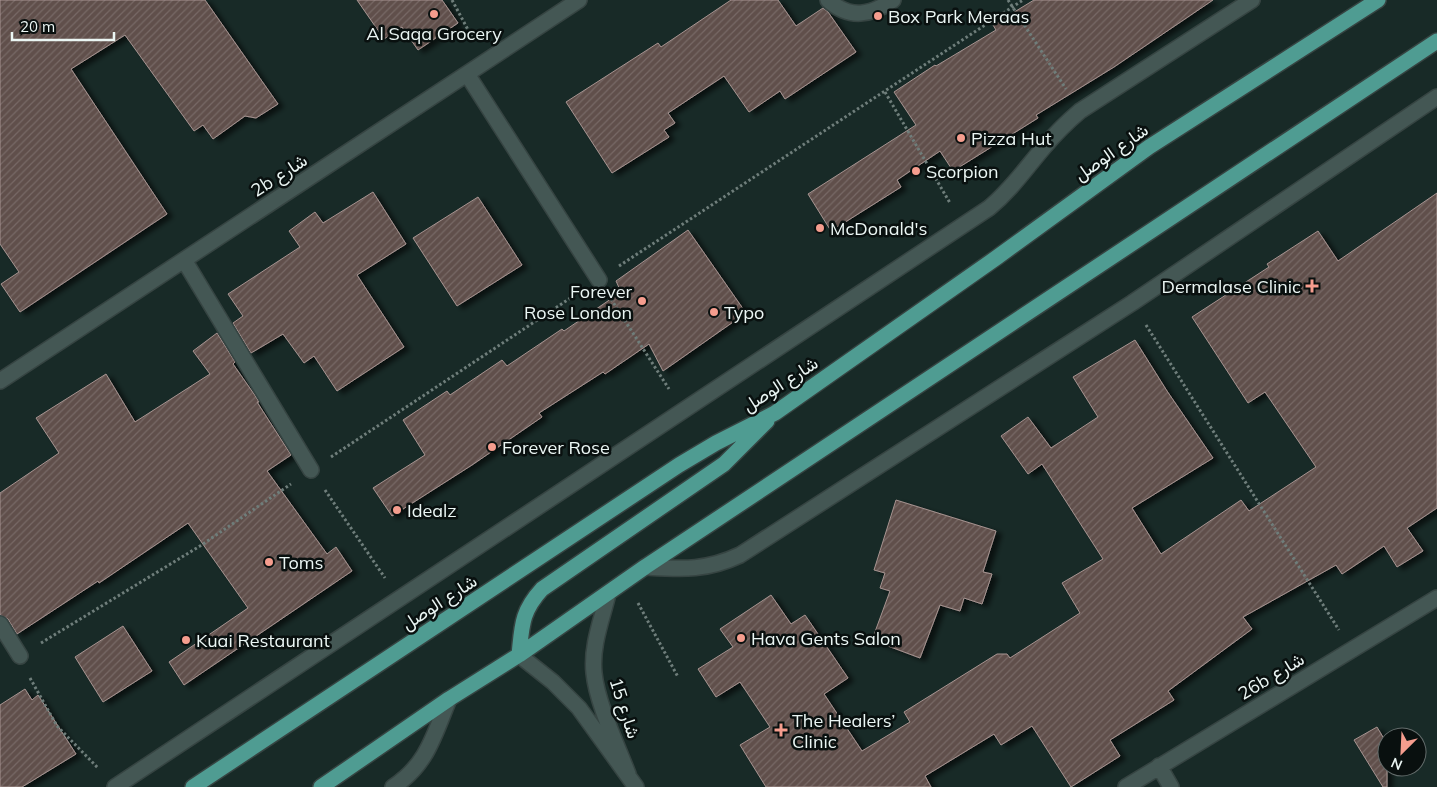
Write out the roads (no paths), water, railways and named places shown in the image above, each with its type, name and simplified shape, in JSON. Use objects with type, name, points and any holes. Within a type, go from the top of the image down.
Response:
[{"type":"main road","name":"شارع الوصل","points":[[193,787],[680,465],[716,443],[775,413],[996,258],[1149,147],[1378,0]]},
{"type":"main road","points":[[321,787],[449,699],[519,656],[626,580],[1437,42]]},
{"type":"main road","points":[[519,656],[524,615],[542,589],[718,468],[741,449],[775,413]]},
{"type":"street","name":"2b شارع","points":[[0,381],[579,0]]},
{"type":"street","points":[[828,0],[840,8],[864,13],[876,10],[893,0]]},
{"type":"street","points":[[115,787],[963,225],[1004,196],[1048,141],[1080,111],[1252,0]]},
{"type":"street","points":[[467,74],[599,280]]},
{"type":"street","points":[[646,567],[702,568],[728,561],[740,555],[1132,303],[1437,97]]},
{"type":"street","points":[[184,260],[311,470]]},
{"type":"street","name":"شارع 15","points":[[608,594],[594,652],[594,672],[597,692],[632,781]]},
{"type":"street","name":"26b شارع","points":[[1126,787],[1437,598]]},
{"type":"street","points":[[0,624],[20,656]]},
{"type":"street","name":"شارع 15","points":[[519,656],[567,694],[632,781]]},
{"type":"street","points":[[393,787],[412,772],[422,760],[449,699]]},
{"type":"street","points":[[1159,766],[1172,787]]},
{"type":"place","name":"Al Saqa Grocery","points":[[434,14]]},
{"type":"place","name":"Box Park Meraas","points":[[878,16]]},
{"type":"place","name":"Pizza Hut","points":[[961,138]]},
{"type":"place","name":"Scorpion","points":[[916,171]]},
{"type":"place","name":"McDonald's","points":[[820,228]]},
{"type":"place","name":"Dermalase Clinic","points":[[1312,286]]},
{"type":"place","name":"Forever Rose London","points":[[642,301]]},
{"type":"place","name":"Typo","points":[[714,312]]},
{"type":"place","name":"Forever Rose","points":[[492,447]]},
{"type":"place","name":"Idealz","points":[[397,510]]},
{"type":"place","name":"Toms","points":[[269,562]]},
{"type":"place","name":"Hava Gents Salon","points":[[741,638]]},
{"type":"place","name":"Kuai Restaurant","points":[[186,640]]},
{"type":"place","name":"The Healers’ Clinic","points":[[781,730]]}]
